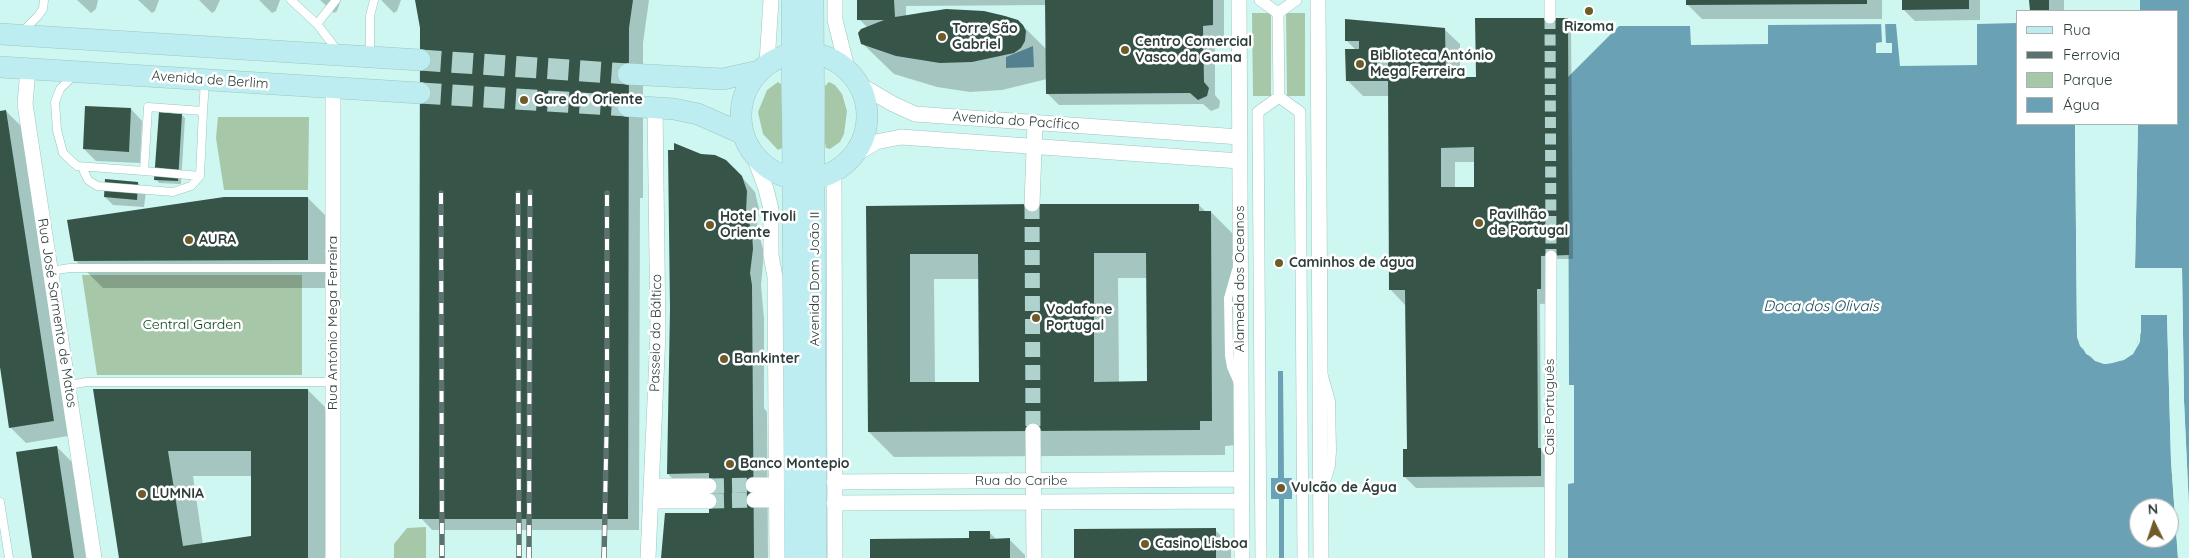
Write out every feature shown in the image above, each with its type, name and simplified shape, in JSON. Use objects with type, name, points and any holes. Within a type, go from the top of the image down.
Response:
[{"type":"main road","name":"Avenida Dom João II","points":[[792,0],[803,54]]},
{"type":"main road","name":"Avenida Dom João II","points":[[813,0],[803,54],[804,178],[816,558]]},
{"type":"main road","points":[[9,35],[420,60]]},
{"type":"main road","points":[[628,74],[723,80],[763,67],[779,57],[803,54],[830,59],[853,77],[867,108],[865,134],[853,156],[834,172],[804,178],[778,173],[765,165],[748,142],[740,113],[744,97],[763,67]]},
{"type":"main road","name":"Avenida de Berlim","points":[[0,67],[420,93]]},
{"type":"main road","points":[[628,106],[698,114],[748,142]]},
{"type":"main road","name":"Avenida Dom João II","points":[[795,558],[794,252],[804,178]]},
{"type":"street","points":[[763,67],[771,0]]},
{"type":"street","points":[[835,0],[835,20],[853,77]]},
{"type":"street","name":"Alameda dos Oceanos","points":[[1239,0],[1242,558]]},
{"type":"street","points":[[1260,0],[1278,13]]},
{"type":"street","points":[[1278,13],[1296,0]]},
{"type":"street","points":[[1318,0],[1321,558]]},
{"type":"street","points":[[1550,0],[1550,18]]},
{"type":"street","points":[[1278,13],[1279,97],[1300,112],[1303,558]]},
{"type":"street","name":"Rua José Sarmento de Matos","points":[[28,69],[25,104],[94,558]]},
{"type":"street","name":"Avenida do Pacífico","points":[[853,77],[893,104],[915,114],[1240,137]]},
{"type":"street","name":"Rua António Mega Ferreira","points":[[333,88],[333,558]]},
{"type":"street","name":"Alameda dos Oceanos","points":[[1261,558],[1258,112],[1279,97]]},
{"type":"street","name":"Passeio do Báltico","points":[[648,558],[658,332],[655,108]]},
{"type":"street","points":[[1032,204],[1036,123]]},
{"type":"street","points":[[1181,157],[1183,132]]},
{"type":"street","name":"Avenida do Pacífico","points":[[853,156],[876,142],[901,137],[1240,161]]},
{"type":"street","points":[[748,142],[766,189],[771,209],[771,255],[775,277],[777,558]]},
{"type":"street","name":"Avenida Dom João II","points":[[834,172],[834,558]]},
{"type":"street","name":"Avenida Dom João II","points":[[775,277],[794,252]]},
{"type":"street","name":"Cais Português","points":[[1550,558],[1551,256]]},
{"type":"street","points":[[1033,431],[1034,558]]},
{"type":"street","name":"Rua do Caribe","points":[[834,482],[1242,479]]},
{"type":"street","points":[[1207,480],[1207,501]]},
{"type":"street","points":[[652,495],[660,501],[709,493]]},
{"type":"street","points":[[754,493],[777,493]]},
{"type":"street","name":"Rua do Caribe","points":[[834,503],[1242,500]]},
{"type":"lane","points":[[9,35],[38,16],[43,9],[44,0]]},
{"type":"lane","points":[[291,0],[317,24],[342,56]]},
{"type":"lane","points":[[317,24],[336,0]]},
{"type":"lane","points":[[370,58],[370,16],[374,0]]},
{"type":"lane","points":[[89,72],[69,78],[60,89],[56,102],[59,143],[70,160],[82,167],[200,176]]},
{"type":"lane","points":[[82,167],[88,180],[97,186],[174,192],[191,186],[200,176],[205,80]]},
{"type":"lane","points":[[144,171],[148,107],[203,111]]},
{"type":"lane","points":[[50,271],[70,268],[333,268]]},
{"type":"lane","points":[[68,384],[87,382],[333,382]]},
{"type":"lane","points":[[0,502],[9,558]]},
{"type":"green space","points":[[1252,13],[1271,13],[1271,96],[1253,96]]},
{"type":"green space","points":[[1286,13],[1305,13],[1305,96],[1287,96]]},
{"type":"green space","points":[[778,82],[781,84],[783,144],[782,148],[778,150],[763,134],[758,112],[767,90]]},
{"type":"green space","points":[[829,82],[835,85],[842,94],[847,111],[844,134],[840,142],[830,149],[826,148],[825,143],[825,86]]},
{"type":"green space","points":[[218,117],[309,117],[308,190],[224,190],[216,138]]},
{"type":"green space","name":"Central Garden","points":[[82,275],[302,275],[302,375],[97,375]]},
{"type":"green space","points":[[426,527],[426,558],[394,558],[394,544],[407,528]]},
{"type":"water","points":[[2140,0],[2189,0],[2189,507],[2184,401],[2182,268],[2135,268],[2138,125],[2179,125],[2179,10],[2140,10]]},
{"type":"water","name":"Doca dos Olivais","points":[[2016,23],[2016,125],[2075,125],[2077,337],[2080,346],[2095,361],[2104,364],[2112,363],[2133,354],[2141,332],[2141,315],[2167,315],[2174,498],[2129,498],[2129,548],[2177,548],[2178,558],[1568,558],[1568,484],[1574,483],[1574,385],[1569,385],[1568,77],[1619,26],[1690,26],[1691,45],[1768,44],[1768,25],[1896,24],[1900,66],[1977,65],[1977,24]]},
{"type":"water","points":[[1033,46],[1034,67],[1006,68],[1006,57]]},
{"type":"water","points":[[1278,371],[1283,371],[1284,478],[1292,478],[1292,499],[1284,499],[1284,558],[1279,558],[1279,499],[1271,499],[1271,478],[1278,478]]},
{"type":"pier","points":[[1881,22],[1885,22],[1886,43],[1892,43],[1892,53],[1876,53],[1876,43],[1882,42]]},
{"type":"pier","points":[[2075,125],[2078,125],[2079,336],[2088,352],[2104,361],[2112,361],[2123,358],[2132,352],[2138,341],[2140,313],[2169,314],[2177,498],[2174,498],[2171,461],[2167,315],[2141,315],[2140,342],[2133,354],[2124,360],[2104,364],[2086,354],[2077,337]]},
{"type":"pier","points":[[2136,125],[2138,125],[2135,268],[2182,268],[2184,401],[2189,509],[2187,507],[2183,471],[2180,271],[2133,269]]},
{"type":"pier","points":[[2179,530],[2181,558],[2178,558],[2177,548],[2179,548]]},
{"type":"building","points":[[415,0],[633,0],[629,28],[628,519],[419,519],[420,28]]},
{"type":"building","name":"Torre São Gabriel","points":[[857,0],[894,0],[895,17],[946,9],[984,11],[1005,16],[1018,20],[1023,25],[1026,31],[1025,41],[1021,48],[1014,53],[972,62],[940,63],[896,56],[861,44],[858,33],[861,29],[884,20],[857,20]]},
{"type":"building","name":"Centro Comercial Vasco da Gama","points":[[1045,0],[1213,0],[1213,25],[1203,26],[1204,82],[1209,88],[1207,96],[1198,100],[1190,93],[1046,94]]},
{"type":"building","points":[[1686,0],[1867,0],[1867,4],[1686,5]]},
{"type":"building","points":[[1902,0],[1969,0],[1969,9],[1902,10]]},
{"type":"building","points":[[2029,0],[2049,0],[2049,10],[2030,10]]},
{"type":"building","points":[[1475,18],[1568,18],[1569,255],[1541,256],[1541,289],[1537,289],[1538,448],[1541,448],[1541,476],[1403,477],[1403,449],[1407,449],[1405,290],[1389,290],[1388,81],[1346,81],[1345,49],[1359,49],[1359,41],[1345,41],[1345,19],[1445,28],[1446,77],[1476,77]],"holes":[[[1377,51],[1388,51],[1388,69],[1377,69]],[[1474,147],[1474,187],[1441,187],[1441,148]]]},
{"type":"building","points":[[85,106],[131,108],[129,152],[83,149]]},
{"type":"building","points":[[6,110],[54,421],[9,428],[0,367],[0,111]]},
{"type":"building","points":[[159,112],[182,114],[178,181],[154,180]]},
{"type":"building","points":[[674,143],[701,154],[715,155],[726,160],[742,176],[747,191],[746,213],[752,232],[753,249],[750,273],[752,285],[754,558],[661,558],[665,513],[709,513],[709,473],[667,474],[670,309],[668,150],[674,150]]},
{"type":"building","points":[[105,179],[138,182],[137,200],[104,197]]},
{"type":"building","name":"AURA","points":[[224,197],[308,197],[308,260],[74,261],[67,220]]},
{"type":"building","name":"Vodafone Portugal","points":[[1199,204],[1199,211],[1211,211],[1212,421],[1200,421],[1200,430],[868,432],[866,206]],"holes":[[[1094,253],[1146,253],[1147,381],[1094,382]],[[910,254],[978,254],[979,382],[910,382]]]},
{"type":"building","name":"LUMNIA","points":[[93,389],[308,389],[308,558],[119,558]],"holes":[[[168,451],[251,451],[251,536],[183,546]]]},
{"type":"building","points":[[57,446],[74,558],[32,558],[16,452]]},
{"type":"building","name":"Casino Lisboa","points":[[1216,528],[1216,558],[1074,558],[1074,529]]},
{"type":"building","points":[[969,531],[990,531],[990,539],[1010,538],[1010,558],[870,558],[870,539],[969,538]]},
{"type":"tunnel","points":[[1550,18],[1551,256]]},
{"type":"tunnel","points":[[420,60],[628,74]]},
{"type":"tunnel","points":[[420,93],[628,106]]},
{"type":"tunnel","points":[[1032,204],[1033,431]]},
{"type":"tunnel","points":[[709,486],[753,485]]},
{"type":"tunnel","points":[[709,501],[754,500]]},
{"type":"railway","points":[[529,558],[530,192]]},
{"type":"railway","points":[[441,193],[442,558]]},
{"type":"railway","points":[[518,193],[519,558]]},
{"type":"railway","points":[[604,558],[607,407],[607,193]]},
{"type":"place","name":"Rizoma","points":[[1589,11]]},
{"type":"place","name":"Torre São Gabriel","points":[[942,37]]},
{"type":"place","name":"Centro Comercial Vasco da Gama","points":[[1125,50]]},
{"type":"place","name":"Biblioteca António Mega Ferreira","points":[[1360,64]]},
{"type":"place","name":"Gare do Oriente","points":[[524,100]]},
{"type":"place","name":"Pavilhão de Portugal","points":[[1479,223]]},
{"type":"place","name":"Hotel Tivoli Oriente","points":[[710,225]]},
{"type":"place","name":"AURA","points":[[189,240]]},
{"type":"place","name":"Caminhos de água","points":[[1279,263]]},
{"type":"place","name":"Vodafone Portugal","points":[[1036,318]]},
{"type":"place","name":"Bankinter","points":[[724,359]]},
{"type":"place","name":"Banco Montepio","points":[[730,464]]},
{"type":"place","name":"Vulcão de Água","points":[[1281,488]]},
{"type":"place","name":"LUMNIA","points":[[142,494]]},
{"type":"place","name":"Casino Lisboa","points":[[1145,544]]}]
